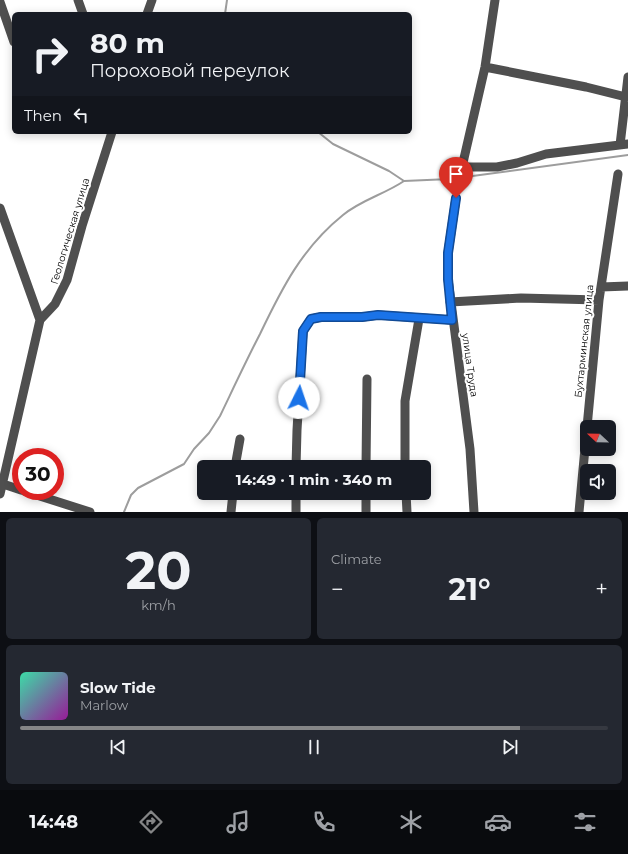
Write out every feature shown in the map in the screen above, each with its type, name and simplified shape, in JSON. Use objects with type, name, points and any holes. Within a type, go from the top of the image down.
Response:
[{"type":"street","points":[[78,0],[82,12]]},
{"type":"street","points":[[148,12],[152,0]]},
{"type":"street","points":[[494,0],[485,67],[462,167],[497,166],[517,163],[546,154],[624,144],[628,77]]},
{"type":"street","points":[[0,2],[12,36]]},
{"type":"street","points":[[485,67],[586,87],[626,97]]},
{"type":"street","name":"Геологическая улица","points":[[40,320],[55,304],[67,280],[82,226],[111,134]]},
{"type":"street","name":"Бухтарминская улица","points":[[578,512],[599,300],[618,174]]},
{"type":"street","name":"улица Труда","points":[[456,198],[448,253],[450,302],[470,449],[474,512]]},
{"type":"street","points":[[0,208],[40,320],[1,484],[0,494]]},
{"type":"street","points":[[601,287],[628,286]]},
{"type":"street","points":[[450,302],[521,298],[599,300]]},
{"type":"street","points":[[296,460],[296,430],[303,331],[311,319],[321,317],[362,317],[378,315],[419,319],[452,320]]},
{"type":"street","points":[[404,460],[405,401],[419,319]]},
{"type":"street","points":[[366,460],[367,379]]},
{"type":"street","points":[[237,460],[240,439]]},
{"type":"street","points":[[1,484],[12,487]]},
{"type":"street","points":[[52,500],[90,512]]},
{"type":"street","points":[[231,512],[232,500]]},
{"type":"street","points":[[296,500],[296,512]]},
{"type":"street","points":[[366,500],[366,512]]},
{"type":"street","points":[[406,500],[407,512]]},
{"type":"waterway","points":[[225,12],[227,0]]},
{"type":"waterway","points":[[320,134],[333,144],[389,171],[404,181],[450,179],[628,155]]},
{"type":"waterway","points":[[124,512],[131,495],[138,488],[184,464],[194,449],[209,433],[220,416],[285,285],[294,270],[316,241],[350,210],[404,181]]},
{"type":"route","points":[[299,398],[303,331],[311,319],[321,317],[362,317],[378,315],[419,319],[452,320],[448,279],[448,253],[456,198]]}]
